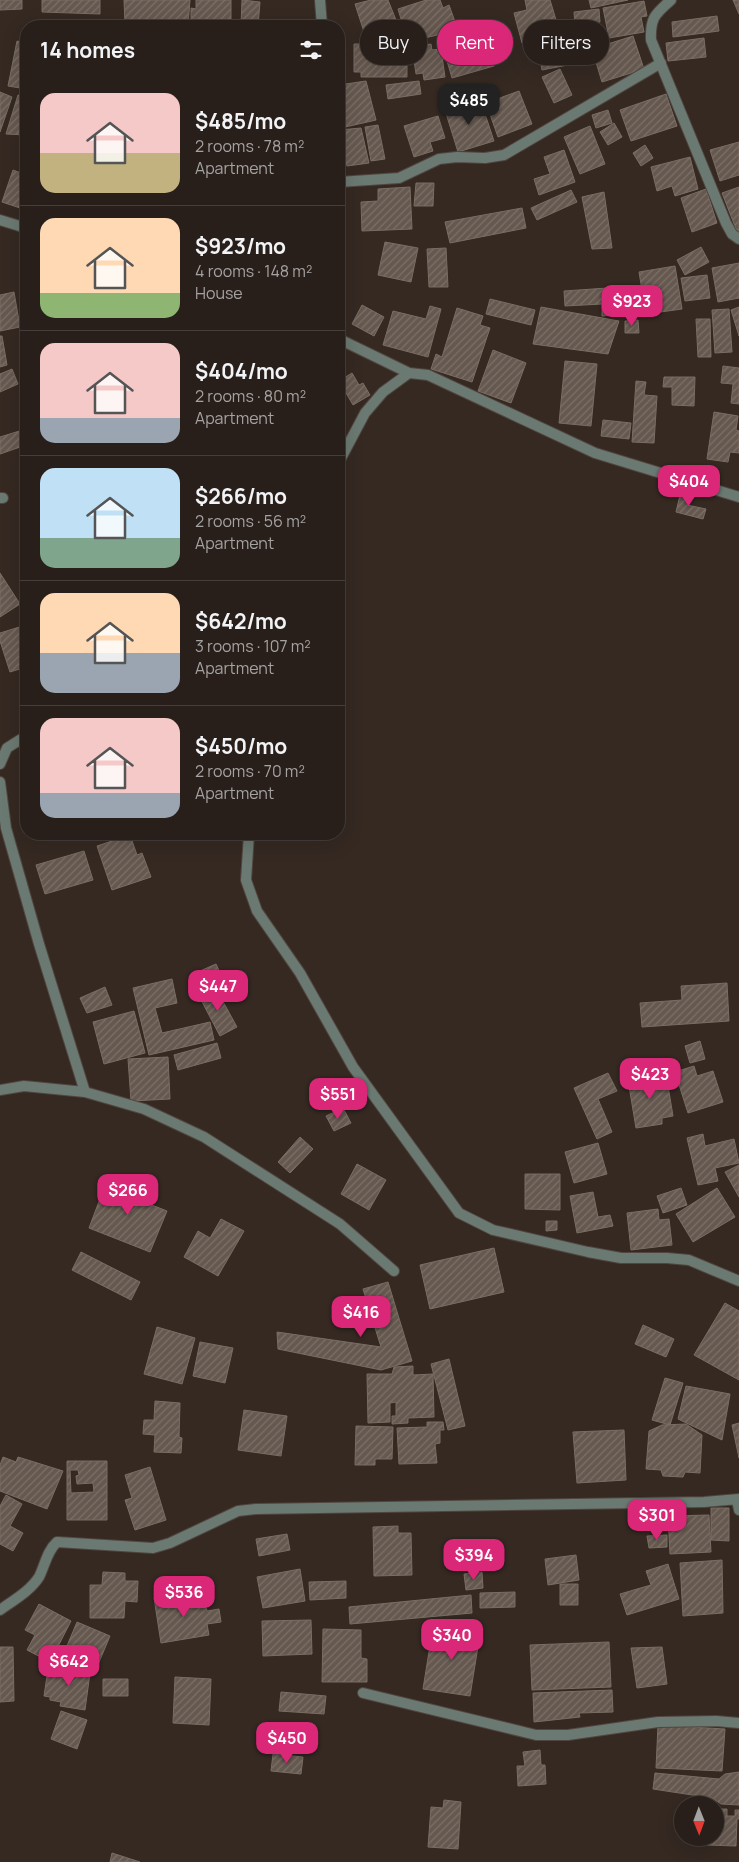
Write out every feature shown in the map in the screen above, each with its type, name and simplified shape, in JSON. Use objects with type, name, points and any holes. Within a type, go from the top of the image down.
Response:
[{"type":"street","points":[[320,0],[322,20]]},
{"type":"street","points":[[671,0],[656,13],[650,24],[651,40],[726,223],[732,234],[739,239]]},
{"type":"street","points":[[345,182],[399,178],[439,159],[457,157],[485,158],[504,155],[661,63]]},
{"type":"street","points":[[0,220],[20,226]]},
{"type":"street","points":[[345,342],[409,373],[428,374],[595,453],[739,497]]},
{"type":"street","points":[[345,451],[365,413],[383,392],[409,373]]},
{"type":"street","points":[[0,764],[7,748],[20,740]]},
{"type":"street","points":[[0,782],[6,828],[85,1092]]},
{"type":"street","points":[[249,840],[246,880],[257,911],[300,973],[352,1067],[458,1213],[492,1230],[588,1252],[621,1258],[689,1260],[739,1281]]},
{"type":"street","points":[[0,1090],[24,1086],[85,1092],[144,1109],[204,1137],[340,1224],[394,1271]]},
{"type":"street","points":[[0,1610],[25,1592],[38,1578],[52,1547],[57,1542],[153,1548],[170,1543],[238,1511],[256,1509],[738,1503]]},
{"type":"street","points":[[363,1693],[536,1735],[568,1735],[658,1722],[716,1721],[739,1723]]},
{"type":"building","points":[[0,0],[22,0],[22,9],[0,10]]},
{"type":"building","points":[[42,0],[100,0],[100,14],[42,12]]},
{"type":"building","points":[[124,0],[190,0],[188,20],[125,20]]},
{"type":"building","points":[[196,0],[231,0],[231,20],[191,20],[191,8],[196,9]]},
{"type":"building","points":[[242,0],[260,2],[258,20],[241,20]]},
{"type":"building","points":[[371,0],[388,0],[396,20],[360,20],[355,4]]},
{"type":"building","points":[[426,0],[440,0],[443,8],[449,5],[454,20],[437,20],[437,35],[427,37],[427,20],[401,20],[398,9]]},
{"type":"building","points":[[525,0],[550,0],[556,20],[523,20],[522,43],[514,13],[527,10]]},
{"type":"building","points":[[589,0],[628,0],[591,8]]},
{"type":"building","points":[[733,0],[739,0],[739,14]]},
{"type":"building","points":[[644,1],[647,16],[641,17],[644,32],[609,38],[609,20],[605,20],[603,8]]},
{"type":"building","points":[[599,9],[600,20],[575,20],[574,12]]},
{"type":"building","points":[[717,16],[719,31],[673,37],[672,22]]},
{"type":"building","points":[[633,36],[644,69],[602,82],[597,65],[609,65],[609,44]]},
{"type":"building","points":[[704,38],[706,57],[668,61],[666,43]]},
{"type":"building","points":[[17,41],[20,42],[20,88],[8,86]]},
{"type":"building","points":[[354,44],[360,44],[360,65],[407,65],[407,77],[361,77],[361,72],[354,72]]},
{"type":"building","points":[[431,44],[432,50],[437,49],[437,65],[443,65],[445,77],[424,80],[423,73],[416,74],[415,65],[427,65],[427,45]]},
{"type":"building","points":[[448,65],[494,66],[452,78]]},
{"type":"building","points":[[541,65],[568,65],[542,70]]},
{"type":"building","points":[[560,69],[572,95],[554,103],[542,77]]},
{"type":"building","points":[[366,81],[376,120],[345,127],[345,84]]},
{"type":"building","points":[[419,81],[421,94],[388,99],[386,85]]},
{"type":"building","points":[[519,91],[532,124],[498,137],[486,103]]},
{"type":"building","points":[[0,92],[12,97],[0,132]]},
{"type":"building","points":[[666,94],[677,126],[631,141],[620,110]]},
{"type":"building","points":[[18,95],[20,95],[20,135],[6,134]]},
{"type":"building","points":[[480,99],[494,141],[458,152],[445,110]]},
{"type":"building","points":[[608,110],[612,123],[596,128],[592,115]]},
{"type":"building","points":[[438,116],[445,138],[430,142],[433,151],[414,157],[404,126]]},
{"type":"building","points":[[614,123],[622,137],[608,145],[600,132]]},
{"type":"building","points":[[378,125],[385,159],[371,161],[365,127]]},
{"type":"building","points":[[590,126],[605,164],[580,174],[564,137]]},
{"type":"building","points":[[361,128],[369,163],[347,166],[345,157],[345,129]]},
{"type":"building","points":[[739,142],[739,175],[720,181],[710,150]]},
{"type":"building","points":[[645,145],[653,158],[641,166],[633,153]]},
{"type":"building","points":[[564,150],[575,182],[539,195],[534,179],[550,174],[544,157]]},
{"type":"building","points":[[690,157],[698,189],[675,196],[672,186],[657,191],[651,167]]},
{"type":"building","points":[[13,170],[20,173],[20,208],[2,202]]},
{"type":"building","points":[[416,183],[434,183],[433,206],[414,206]]},
{"type":"building","points":[[410,187],[412,229],[362,231],[361,202],[378,201],[378,189]]},
{"type":"building","points":[[739,187],[739,233],[738,234],[722,193]]},
{"type":"building","points":[[706,189],[717,223],[692,232],[681,198]]},
{"type":"building","points":[[571,190],[577,202],[537,220],[531,208]]},
{"type":"building","points":[[604,192],[612,248],[592,249],[582,197]]},
{"type":"building","points":[[522,208],[526,228],[450,243],[445,222]]},
{"type":"building","points":[[385,242],[418,248],[411,282],[378,275]]},
{"type":"building","points":[[701,247],[709,262],[685,275],[677,260]]},
{"type":"building","points":[[446,248],[448,287],[429,287],[427,249]]},
{"type":"building","points":[[739,263],[739,298],[718,302],[712,268]]},
{"type":"building","points":[[675,266],[682,309],[646,314],[639,272]]},
{"type":"building","points":[[707,275],[710,298],[685,301],[681,278]]},
{"type":"building","points":[[622,287],[624,314],[602,316],[602,304],[565,306],[564,291]]},
{"type":"building","points":[[14,292],[20,327],[0,331],[0,295]]},
{"type":"building","points":[[490,299],[535,310],[531,325],[486,314]]},
{"type":"building","points":[[362,305],[384,317],[374,336],[352,324]]},
{"type":"building","points":[[430,306],[441,309],[428,357],[383,345],[393,311],[426,319]]},
{"type":"building","points":[[541,307],[619,321],[608,354],[533,344]]},
{"type":"building","points":[[739,307],[739,336],[731,310]]},
{"type":"building","points":[[457,308],[483,316],[480,325],[490,328],[472,382],[431,369],[436,354],[442,357]]},
{"type":"building","points":[[729,309],[732,352],[715,353],[712,310]]},
{"type":"building","points":[[696,319],[710,319],[711,357],[698,357]]},
{"type":"building","points":[[638,320],[639,333],[625,333],[625,321]]},
{"type":"building","points":[[0,336],[2,336],[7,365],[0,367]]},
{"type":"building","points":[[493,350],[526,363],[511,403],[478,391]]},
{"type":"building","points":[[565,361],[597,364],[591,426],[559,423]]},
{"type":"building","points":[[723,366],[739,368],[739,404],[731,403],[733,384],[721,383]]},
{"type":"building","points":[[12,369],[18,384],[0,392],[0,374]]},
{"type":"building","points":[[352,373],[359,385],[363,383],[370,395],[353,405],[345,391],[345,377]]},
{"type":"building","points":[[664,377],[695,377],[694,406],[672,405],[672,387],[663,387]]},
{"type":"building","points":[[636,381],[646,382],[644,395],[657,396],[654,443],[632,442]]},
{"type":"building","points":[[714,412],[738,416],[736,430],[739,431],[739,453],[730,452],[728,462],[707,459]]},
{"type":"building","points":[[603,420],[631,423],[629,439],[601,436]]},
{"type":"building","points":[[20,431],[20,447],[0,454],[0,437]]},
{"type":"building","points":[[681,491],[690,493],[687,505],[706,509],[703,519],[676,512]]},
{"type":"building","points":[[0,573],[20,604],[0,617]]},
{"type":"building","points":[[20,627],[20,669],[10,672],[0,641],[0,633]]},
{"type":"building","points":[[115,840],[132,840],[137,855],[142,853],[151,877],[112,890],[97,846]]},
{"type":"building","points":[[84,851],[93,880],[45,894],[36,865]]},
{"type":"building","points":[[216,964],[222,977],[206,984],[200,971]]},
{"type":"building","points":[[172,979],[177,1003],[155,1008],[162,1033],[210,1022],[214,1040],[149,1055],[133,988]]},
{"type":"building","points":[[727,983],[729,1021],[642,1027],[640,1003],[682,1000],[681,986]]},
{"type":"building","points":[[105,987],[112,1005],[87,1013],[80,998]]},
{"type":"building","points":[[215,987],[237,1027],[220,1036],[199,996]]},
{"type":"building","points":[[134,1011],[145,1053],[104,1064],[93,1022]]},
{"type":"building","points":[[700,1041],[705,1059],[690,1063],[685,1046]]},
{"type":"building","points":[[217,1043],[221,1058],[178,1070],[174,1055]]},
{"type":"building","points":[[168,1057],[170,1099],[131,1101],[128,1059]]},
{"type":"building","points":[[694,1066],[697,1076],[713,1071],[723,1102],[688,1113],[675,1072]]},
{"type":"building","points":[[608,1073],[617,1091],[598,1099],[612,1132],[597,1139],[574,1088]]},
{"type":"building","points":[[666,1074],[673,1116],[662,1118],[662,1124],[636,1128],[628,1080]]},
{"type":"building","points":[[343,1108],[351,1123],[334,1131],[326,1116]]},
{"type":"building","points":[[703,1134],[705,1146],[734,1139],[739,1163],[715,1168],[718,1181],[698,1185],[687,1138]]},
{"type":"building","points":[[300,1137],[313,1149],[290,1173],[278,1162]]},
{"type":"building","points":[[598,1143],[607,1174],[574,1183],[565,1152]]},
{"type":"building","points":[[357,1164],[386,1180],[369,1210],[341,1194]]},
{"type":"building","points":[[739,1165],[739,1197],[725,1172]]},
{"type":"building","points":[[525,1174],[560,1174],[560,1210],[525,1209]]},
{"type":"building","points":[[120,1180],[148,1191],[144,1202],[167,1211],[150,1252],[89,1228],[106,1183],[117,1187]]},
{"type":"building","points":[[681,1188],[687,1205],[663,1213],[657,1196]]},
{"type":"building","points":[[717,1188],[735,1217],[693,1242],[676,1214]]},
{"type":"building","points":[[593,1192],[598,1217],[610,1215],[613,1226],[577,1233],[570,1196]]},
{"type":"building","points":[[658,1209],[659,1220],[669,1219],[672,1245],[631,1250],[627,1213]]},
{"type":"building","points":[[221,1219],[244,1231],[218,1276],[184,1257],[198,1231],[210,1238]]},
{"type":"building","points":[[546,1221],[557,1221],[557,1230],[546,1231]]},
{"type":"building","points":[[494,1248],[504,1292],[430,1309],[420,1265]]},
{"type":"building","points":[[81,1252],[140,1282],[131,1300],[72,1270]]},
{"type":"building","points":[[388,1282],[412,1361],[381,1370],[278,1349],[277,1332],[381,1347],[363,1289]]},
{"type":"building","points":[[725,1303],[739,1311],[739,1380],[694,1355]]},
{"type":"building","points":[[643,1325],[674,1339],[666,1357],[635,1344]]},
{"type":"building","points":[[157,1327],[195,1338],[182,1384],[144,1374]]},
{"type":"building","points":[[200,1342],[233,1348],[225,1383],[193,1376]]},
{"type":"building","points":[[449,1359],[465,1426],[448,1430],[431,1364]]},
{"type":"building","points":[[413,1366],[413,1375],[433,1374],[434,1417],[408,1418],[408,1423],[392,1424],[392,1416],[396,1416],[396,1402],[390,1403],[390,1422],[368,1423],[367,1374],[392,1374],[394,1367]]},
{"type":"building","points":[[665,1378],[683,1383],[670,1425],[652,1420]]},
{"type":"building","points":[[686,1386],[730,1394],[722,1440],[678,1419]]},
{"type":"building","points":[[155,1401],[180,1403],[179,1437],[182,1438],[181,1453],[154,1452],[155,1435],[143,1434],[144,1420],[154,1420]]},
{"type":"building","points":[[244,1410],[287,1416],[281,1456],[238,1450]]},
{"type":"building","points":[[427,1422],[443,1422],[444,1430],[440,1430],[440,1443],[435,1444],[437,1463],[399,1464],[397,1428],[427,1427]]},
{"type":"building","points":[[739,1423],[739,1458],[732,1425]]},
{"type":"building","points":[[686,1424],[702,1435],[700,1473],[685,1472],[683,1477],[663,1476],[661,1470],[646,1469],[649,1431],[662,1425]]},
{"type":"building","points":[[356,1426],[393,1427],[392,1459],[375,1459],[375,1465],[355,1465]]},
{"type":"building","points":[[624,1430],[626,1480],[577,1483],[573,1432]]},
{"type":"building","points":[[3,1457],[16,1462],[18,1457],[63,1471],[47,1509],[0,1491],[0,1465]]},
{"type":"building","points":[[67,1461],[107,1461],[107,1520],[67,1520]],"holes":[[[70,1470],[78,1470],[79,1475],[76,1476],[77,1484],[93,1483],[94,1492],[71,1493]]]},
{"type":"building","points":[[150,1467],[166,1520],[135,1530],[125,1500],[132,1498],[125,1475]]},
{"type":"building","points":[[6,1495],[22,1504],[10,1526],[23,1533],[13,1551],[0,1544],[0,1506]]},
{"type":"building","points":[[711,1508],[729,1508],[729,1541],[711,1540]]},
{"type":"building","points":[[709,1515],[711,1552],[670,1554],[668,1516]]},
{"type":"building","points":[[398,1526],[398,1533],[411,1533],[412,1575],[374,1576],[373,1527]]},
{"type":"building","points":[[287,1534],[290,1550],[259,1556],[256,1539]]},
{"type":"building","points":[[667,1535],[667,1547],[649,1548],[647,1536]]},
{"type":"building","points":[[466,1540],[469,1567],[453,1569],[450,1542]]},
{"type":"building","points":[[576,1555],[579,1580],[548,1585],[545,1559]]},
{"type":"building","points":[[722,1560],[723,1613],[683,1616],[680,1563]]},
{"type":"building","points":[[668,1564],[679,1599],[627,1615],[620,1594],[651,1585],[646,1571]]},
{"type":"building","points":[[300,1569],[305,1601],[263,1608],[257,1577]]},
{"type":"building","points":[[103,1572],[125,1573],[125,1581],[138,1581],[137,1602],[125,1601],[124,1618],[90,1618],[90,1585],[102,1585]]},
{"type":"building","points":[[482,1572],[483,1588],[466,1590],[464,1574]]},
{"type":"building","points":[[346,1581],[346,1598],[310,1600],[309,1582]]},
{"type":"building","points":[[560,1584],[578,1584],[578,1605],[560,1605]]},
{"type":"building","points":[[515,1592],[515,1607],[480,1608],[480,1593]]},
{"type":"building","points":[[177,1594],[178,1601],[204,1596],[207,1611],[219,1609],[221,1622],[207,1624],[209,1635],[161,1643],[154,1598]]},
{"type":"building","points":[[471,1595],[472,1613],[350,1624],[349,1607]]},
{"type":"building","points":[[39,1604],[71,1621],[50,1662],[27,1650],[35,1635],[25,1630]]},
{"type":"building","points":[[311,1620],[312,1654],[263,1656],[262,1621]]},
{"type":"building","points":[[77,1622],[110,1636],[97,1667],[64,1653]]},
{"type":"building","points":[[433,1627],[480,1634],[470,1696],[423,1689]]},
{"type":"building","points":[[323,1629],[361,1630],[361,1658],[367,1659],[367,1682],[322,1682]]},
{"type":"building","points":[[609,1642],[611,1687],[532,1690],[530,1645]]},
{"type":"building","points":[[0,1647],[13,1647],[14,1701],[0,1702]]},
{"type":"building","points":[[662,1647],[667,1684],[637,1688],[631,1648]]},
{"type":"building","points":[[66,1664],[82,1666],[81,1672],[90,1673],[85,1710],[60,1706],[61,1702],[50,1700],[50,1697],[44,1696],[47,1676],[55,1677],[57,1666],[66,1667]]},
{"type":"building","points":[[175,1677],[211,1679],[209,1725],[173,1723]]},
{"type":"building","points":[[103,1679],[128,1679],[128,1696],[103,1696]]},
{"type":"building","points":[[612,1690],[613,1712],[579,1713],[580,1717],[534,1722],[533,1693]]},
{"type":"building","points":[[281,1692],[326,1696],[324,1714],[279,1711]]},
{"type":"building","points":[[61,1711],[87,1720],[77,1749],[51,1739]]},
{"type":"building","points":[[658,1725],[725,1729],[722,1771],[656,1768]]},
{"type":"building","points":[[540,1750],[541,1765],[545,1765],[546,1784],[518,1786],[517,1766],[525,1766],[523,1752]]},
{"type":"building","points":[[273,1754],[303,1757],[301,1774],[271,1771]]},
{"type":"building","points":[[739,1772],[739,1805],[724,1804],[724,1796],[699,1796],[653,1789],[655,1773],[719,1779],[725,1774]]},
{"type":"building","points":[[444,1800],[461,1802],[458,1849],[428,1847],[431,1807],[443,1808]]},
{"type":"building","points":[[724,1809],[727,1809],[727,1816],[735,1816],[735,1810],[739,1810],[736,1846],[724,1846]]},
{"type":"building","points":[[112,1853],[140,1862],[110,1862]]}]
